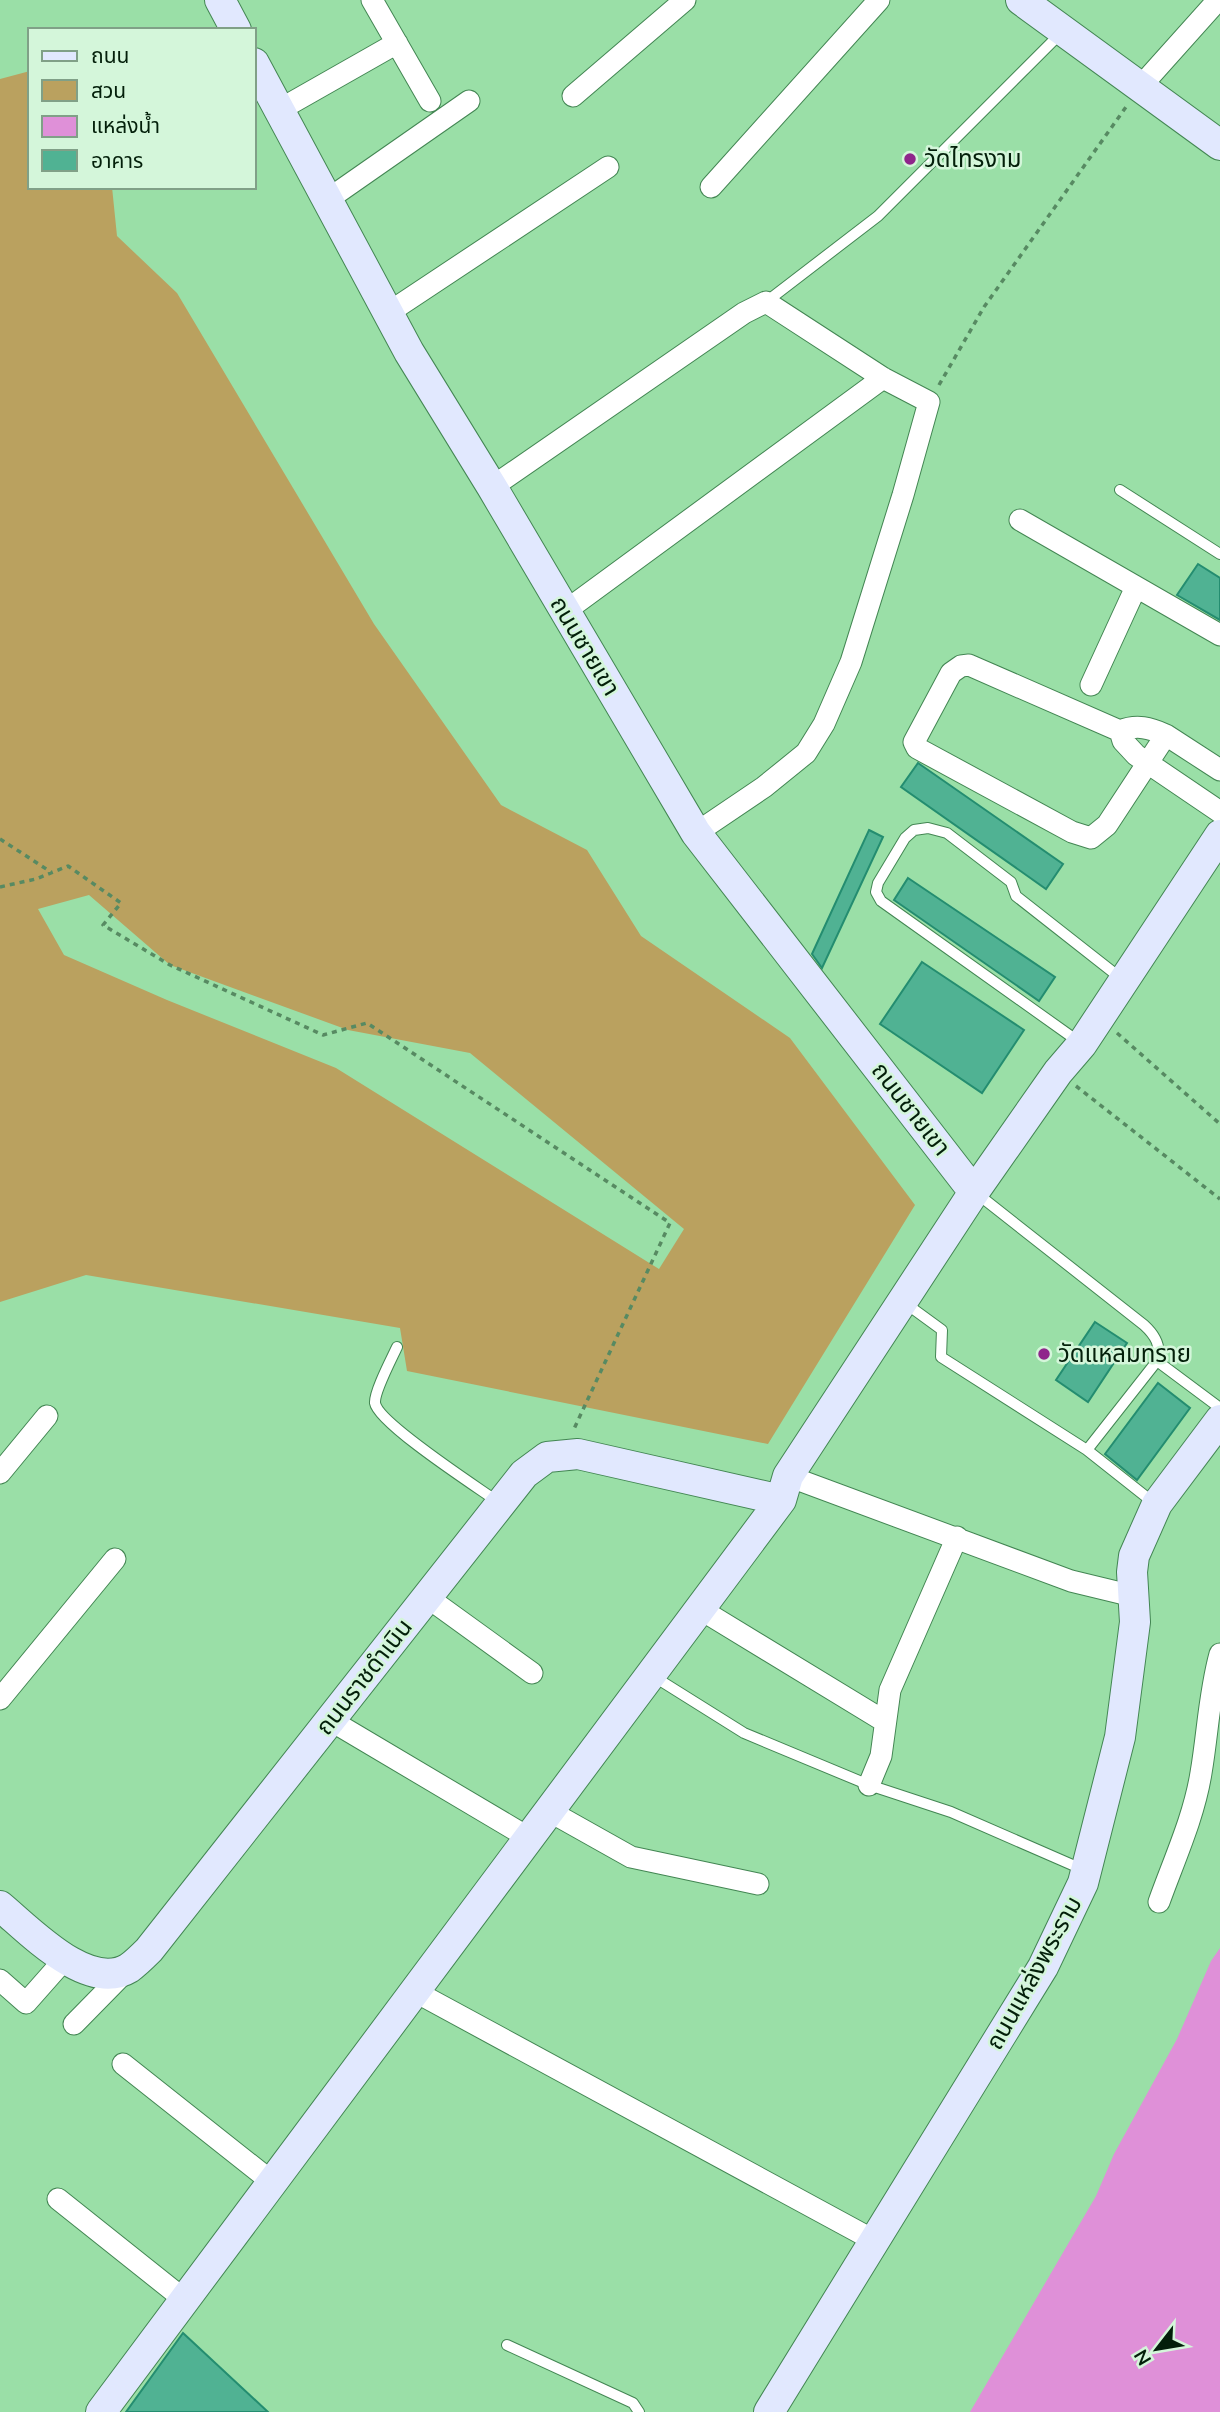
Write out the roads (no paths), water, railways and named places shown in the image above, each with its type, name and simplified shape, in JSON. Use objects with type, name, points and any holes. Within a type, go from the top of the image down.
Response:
[{"type":"street","points":[[220,0],[235,28]]},
{"type":"street","points":[[372,0],[430,102]]},
{"type":"street","points":[[573,96],[685,0]]},
{"type":"street","points":[[711,187],[879,0]]},
{"type":"street","points":[[1021,0],[1220,145]]},
{"type":"street","points":[[1141,86],[1219,0]]},
{"type":"street","points":[[279,110],[397,43]]},
{"type":"street","name":"ถนนชายเขา","points":[[256,67],[409,352],[492,487],[696,833],[974,1192]]},
{"type":"street","points":[[327,200],[468,101]]},
{"type":"street","points":[[388,313],[608,167]]},
{"type":"street","points":[[492,487],[744,313],[766,302],[883,378],[929,402],[903,495],[850,662],[824,723],[806,753],[764,787],[696,833]]},
{"type":"street","points":[[564,612],[883,378]]},
{"type":"street","points":[[1020,520],[1220,635]]},
{"type":"street","points":[[1091,685],[1136,587]]},
{"type":"street","points":[[1166,735],[1107,825],[1100,833],[1087,838],[998,793],[915,745],[916,736],[951,673],[961,666],[970,665],[1120,731],[1134,726],[1166,735],[1220,770]]},
{"type":"street","points":[[1120,731],[1128,748],[1220,812]]},
{"type":"street","points":[[101,2412],[700,1609],[785,1488],[974,1192],[1058,1072],[1082,1044],[1220,835]]},
{"type":"street","points":[[0,1473],[47,1416]]},
{"type":"street","name":"ถนนแหล่งพระราม","points":[[769,2412],[1043,1967],[1083,1883],[1120,1737],[1133,1639],[1134,1556],[1157,1504],[1220,1420]]},
{"type":"street","name":"ถนนราชดำเนิน","points":[[128,1969],[149,1950],[500,1503],[524,1474],[547,1457],[578,1454],[785,1488]]},
{"type":"street","points":[[785,1488],[957,1537],[1078,1584],[1133,1596]]},
{"type":"street","points":[[870,1785],[881,1756],[890,1690],[957,1537]]},
{"type":"street","points":[[0,1699],[115,1559]]},
{"type":"street","points":[[427,1597],[532,1673]]},
{"type":"street","points":[[700,1609],[884,1721]]},
{"type":"street","points":[[1159,1902],[1193,1810],[1201,1774],[1208,1708],[1220,1654]]},
{"type":"street","points":[[330,1720],[529,1838]]},
{"type":"street","points":[[549,1811],[631,1857],[758,1884]]},
{"type":"street","points":[[0,1906],[64,1960],[105,1975],[128,1969]]},
{"type":"street","points":[[0,1980],[26,2003],[64,1960]]},
{"type":"street","points":[[74,2024],[128,1969]]},
{"type":"street","points":[[414,1991],[875,2241]]},
{"type":"street","points":[[123,2064],[272,2182]]},
{"type":"street","points":[[58,2199],[186,2301]]},
{"type":"lane","points":[[766,302],[878,216],[1063,31]]},
{"type":"lane","points":[[1120,490],[1220,554]]},
{"type":"lane","points":[[1082,1044],[881,901],[876,892],[878,883],[905,838],[920,828],[937,829],[947,833],[1011,882],[1017,896],[1124,980]]},
{"type":"lane","points":[[974,1192],[1152,1331],[1160,1353],[1157,1361],[1087,1450]]},
{"type":"lane","points":[[903,1301],[942,1330],[941,1357],[1087,1450],[1157,1504]]},
{"type":"lane","points":[[397,1347],[375,1399],[377,1408],[413,1442],[500,1503]]},
{"type":"lane","points":[[1157,1361],[1220,1408]]},
{"type":"lane","points":[[651,1675],[744,1733],[870,1785],[951,1812],[1086,1871]]},
{"type":"lane","points":[[507,2346],[633,2403],[639,2412]]},
{"type":"water","points":[[1220,1948],[1220,2412],[970,2412],[1096,2196],[1114,2154],[1177,2039],[1211,1961]]},
{"type":"place","name":"วัดไทรงาม","points":[[910,159]]},
{"type":"place","name":"วัดแหลมทราย","points":[[1044,1354]]}]
